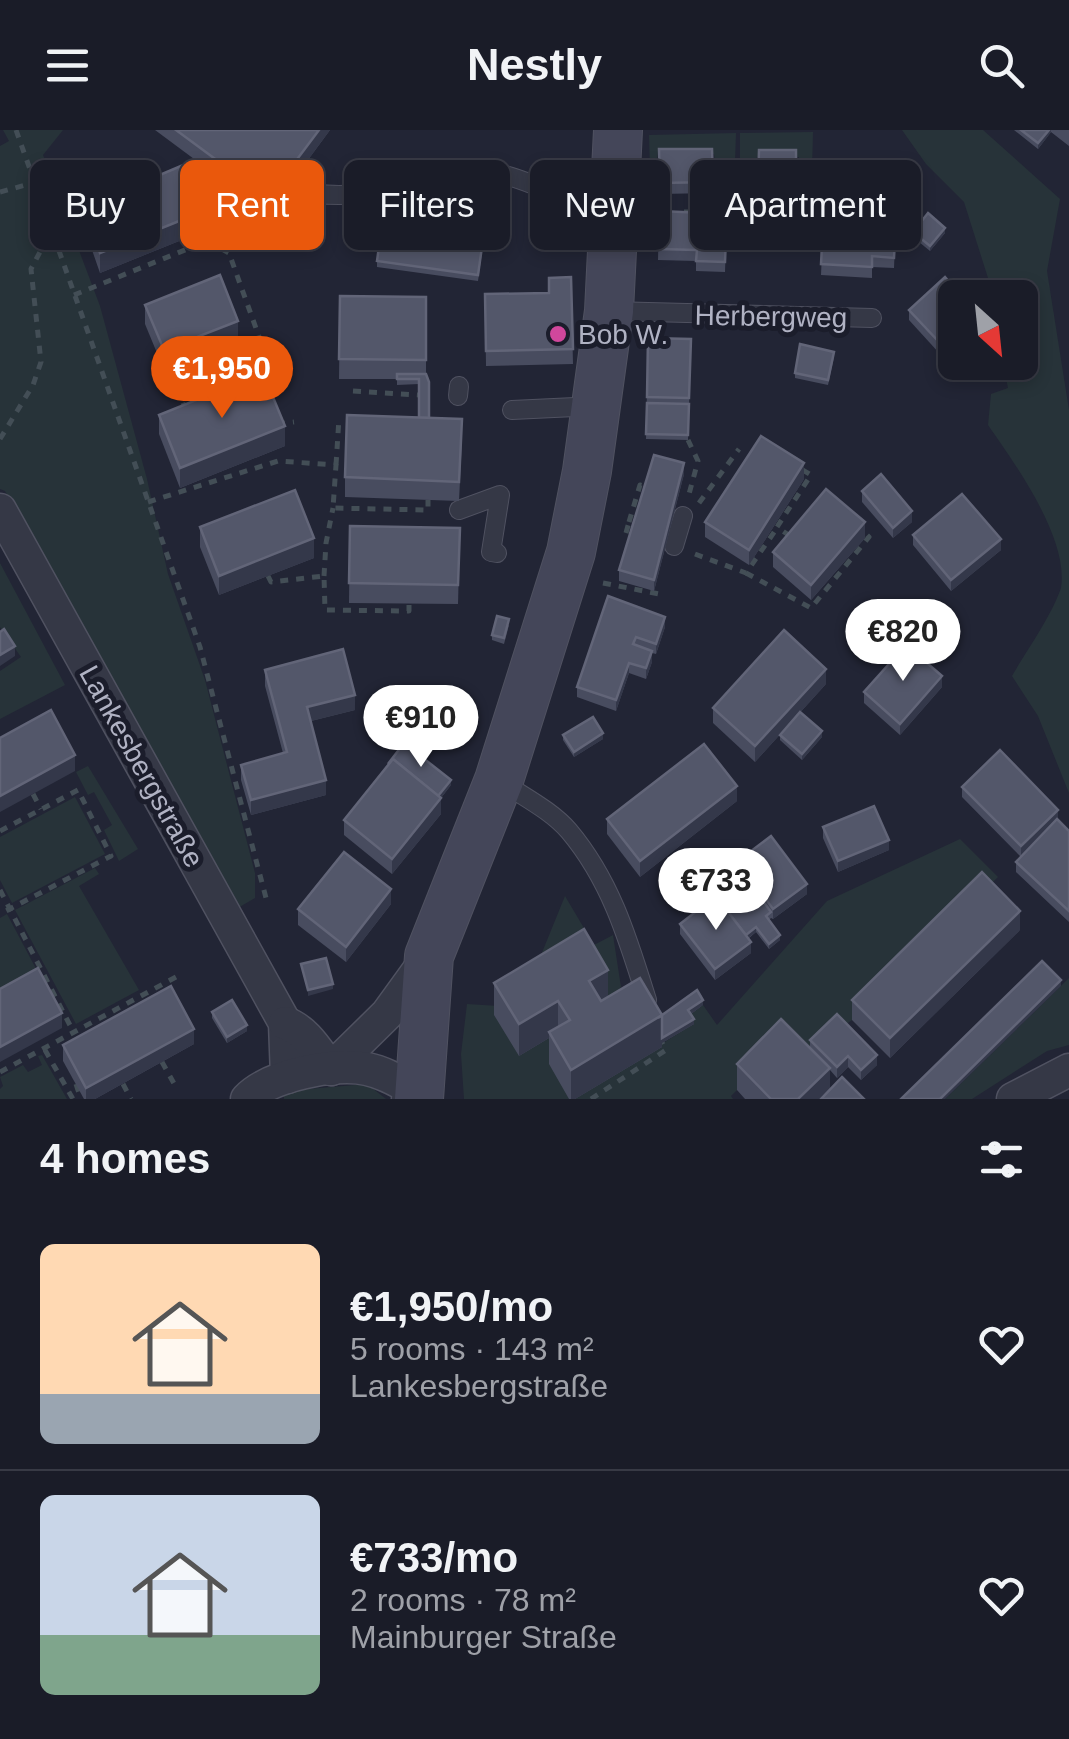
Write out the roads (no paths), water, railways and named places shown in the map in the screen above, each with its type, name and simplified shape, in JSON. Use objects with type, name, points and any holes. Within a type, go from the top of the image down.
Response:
[{"type":"main road","points":[[617,160],[618,130]]},
{"type":"main road","points":[[415,1097],[429,956],[499,780],[572,552],[609,311],[612,250]]},
{"type":"street","name":"Lankesbergstraße","points":[[0,510],[284,1023],[287,1077]]},
{"type":"street","points":[[331,1069],[387,1014],[429,956]]},
{"type":"street","name":"Lankesbergstraße","points":[[284,1023],[294,1026],[310,1041],[331,1069]]},
{"type":"street","points":[[247,1099],[265,1084],[287,1077],[362,1068],[384,1074],[415,1097]]},
{"type":"street","points":[[1014,1099],[1069,1070]]},
{"type":"lane","points":[[324,194],[382,191],[423,177],[479,170],[530,182]]},
{"type":"lane","name":"Herbergweg","points":[[609,311],[872,318]]},
{"type":"lane","points":[[512,410],[596,406]]},
{"type":"lane","points":[[459,510],[500,495],[491,552],[497,553]]},
{"type":"lane","points":[[499,780],[568,830],[598,873],[622,919],[652,1020]]},
{"type":"place","name":"Bob W.","points":[[558,334]]}]
